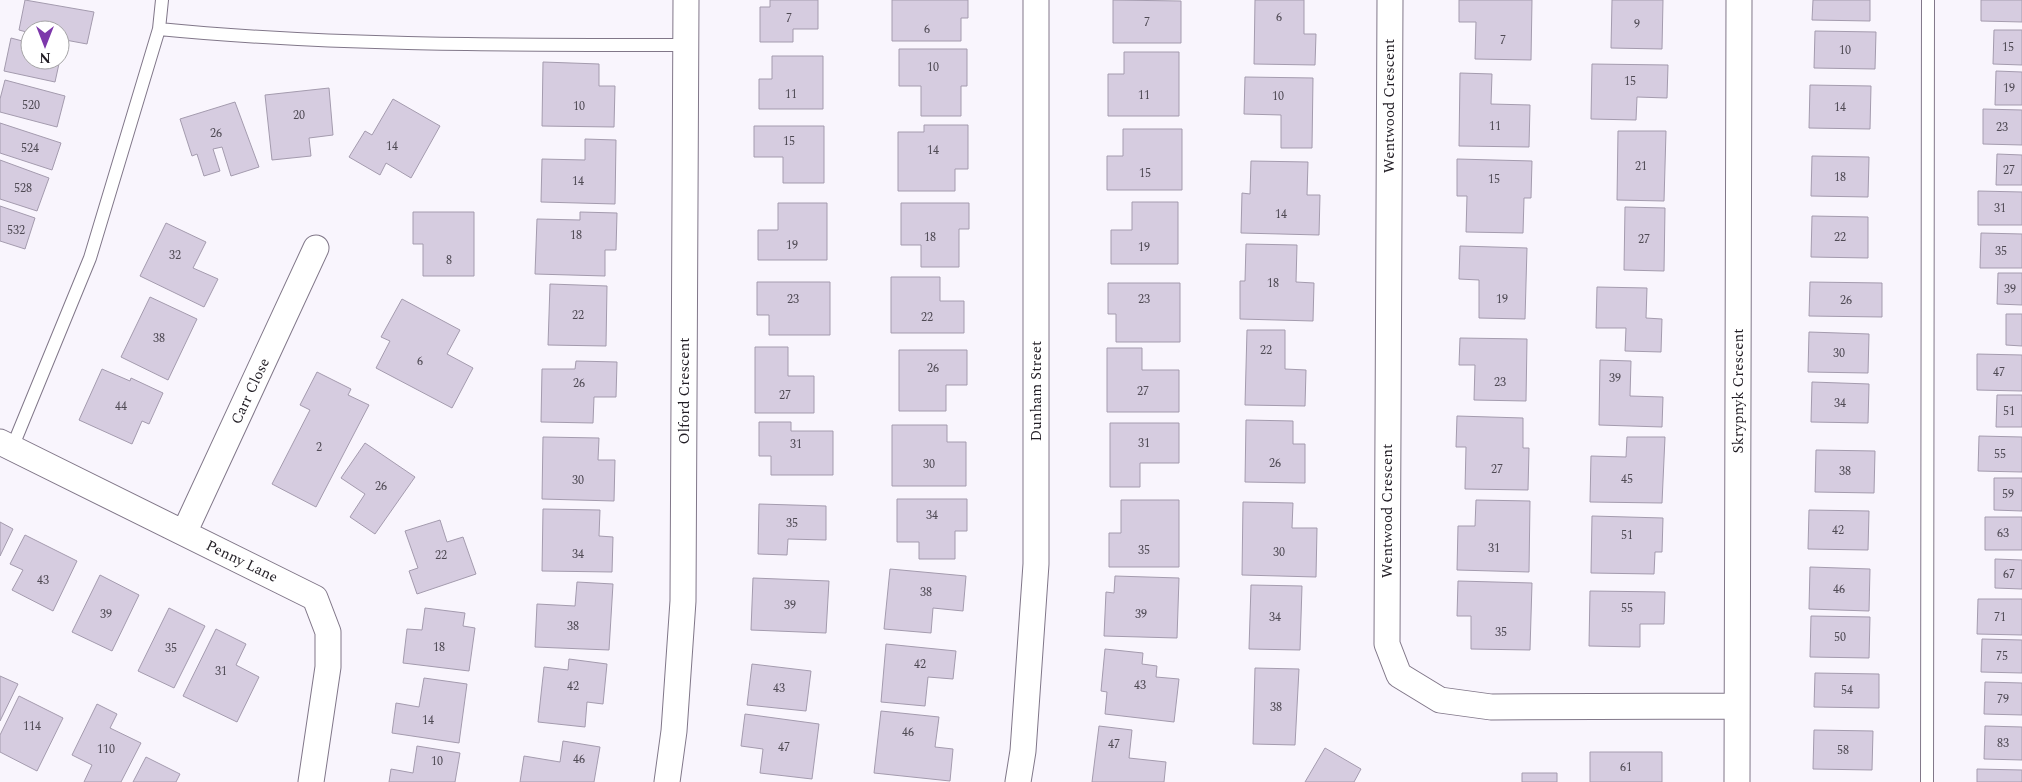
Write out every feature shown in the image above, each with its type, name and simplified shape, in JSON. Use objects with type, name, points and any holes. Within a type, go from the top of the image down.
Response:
[{"type":"street","name":"Olford Crescent","points":[[666,782],[674,731],[683,601],[686,0]]},
{"type":"street","name":"Dunham Street","points":[[1018,782],[1023,751],[1036,564],[1036,0]]},
{"type":"street","name":"Wentwood Crescent","points":[[1390,0],[1387,644],[1399,675],[1440,700],[1491,706],[1736,706]]},
{"type":"street","name":"Skrypnyk Crescent","points":[[1737,782],[1739,0]]},
{"type":"street","name":"Carr Close","points":[[184,533],[316,248]]},
{"type":"street","name":"Penny Lane","points":[[6,445],[315,598],[328,632],[328,667],[311,782]]},
{"type":"lane","points":[[6,445],[90,258],[158,29],[162,0]]},
{"type":"lane","points":[[1926,782],[1928,0]]},
{"type":"lane","points":[[158,29],[237,37],[472,44],[686,45]]},
{"type":"building","points":[[25,0],[94,12],[87,44],[70,41],[70,20],[21,20]]},
{"type":"building","points":[[770,0],[818,0],[818,29],[793,29],[793,42],[760,42],[760,7],[770,7]]},
{"type":"building","points":[[892,0],[968,0],[968,18],[961,18],[961,41],[892,41]]},
{"type":"building","points":[[1113,0],[1181,1],[1181,43],[1113,43]]},
{"type":"building","points":[[1255,0],[1304,0],[1304,34],[1316,34],[1315,65],[1254,64]]},
{"type":"building","points":[[1459,0],[1532,0],[1531,60],[1475,59],[1476,22],[1459,22]]},
{"type":"building","points":[[1612,0],[1663,0],[1662,49],[1611,48]]},
{"type":"building","points":[[1813,0],[1870,0],[1870,21],[1812,20]]},
{"type":"building","points":[[1981,0],[2022,0],[2022,22],[1981,21]]},
{"type":"building","points":[[1994,30],[2022,30],[2022,65],[1993,64]]},
{"type":"building","points":[[1815,31],[1876,32],[1875,69],[1814,68]]},
{"type":"building","points":[[11,38],[20,40],[20,70],[58,70],[55,82],[4,71]]},
{"type":"building","points":[[899,49],[967,49],[967,86],[961,86],[961,116],[921,116],[921,86],[899,86]]},
{"type":"building","points":[[1124,52],[1179,52],[1179,116],[1108,116],[1108,74],[1124,74]]},
{"type":"building","points":[[772,56],[823,56],[823,109],[759,109],[759,79],[772,79]]},
{"type":"building","points":[[543,62],[599,64],[599,86],[615,86],[614,127],[542,126]]},
{"type":"building","points":[[1592,64],[1668,65],[1667,98],[1637,97],[1636,120],[1591,119]]},
{"type":"building","points":[[1996,71],[2022,72],[2022,105],[1995,105]]},
{"type":"building","points":[[1460,73],[1492,74],[1491,104],[1530,105],[1529,147],[1459,146]]},
{"type":"building","points":[[1245,77],[1313,78],[1312,148],[1281,148],[1281,115],[1244,114]]},
{"type":"building","points":[[5,80],[65,96],[57,127],[0,112],[0,99]]},
{"type":"building","points":[[1810,85],[1871,86],[1870,129],[1809,128]]},
{"type":"building","points":[[329,88],[333,135],[309,138],[311,156],[272,160],[265,95]]},
{"type":"building","points":[[393,99],[440,126],[411,178],[386,163],[380,175],[349,157],[365,131],[372,135]]},
{"type":"building","points":[[235,102],[259,167],[231,176],[222,147],[213,149],[220,171],[204,176],[197,154],[192,156],[180,119]]},
{"type":"building","points":[[1983,109],[2022,110],[2022,145],[1983,144]]},
{"type":"building","points":[[0,123],[61,143],[52,170],[0,153]]},
{"type":"building","points":[[924,125],[968,125],[968,169],[955,169],[955,191],[898,191],[898,132],[924,132]]},
{"type":"building","points":[[754,126],[824,126],[824,183],[783,183],[783,157],[754,157]]},
{"type":"building","points":[[1123,129],[1182,129],[1182,190],[1107,190],[1107,156],[1123,156]]},
{"type":"building","points":[[1618,131],[1666,131],[1664,201],[1617,200]]},
{"type":"building","points":[[585,139],[616,140],[615,204],[541,202],[542,159],[585,160]]},
{"type":"building","points":[[1997,154],[2022,155],[2022,185],[1996,185]]},
{"type":"building","points":[[1812,156],[1869,157],[1868,197],[1811,196]]},
{"type":"building","points":[[1457,159],[1532,161],[1531,198],[1524,198],[1523,233],[1466,232],[1467,196],[1457,196]]},
{"type":"building","points":[[0,160],[49,178],[37,211],[0,199]]},
{"type":"building","points":[[1251,161],[1308,162],[1307,195],[1320,195],[1319,235],[1241,233],[1242,193],[1250,194]]},
{"type":"building","points":[[1978,191],[2022,192],[2022,225],[1978,225]]},
{"type":"building","points":[[1132,202],[1178,202],[1178,264],[1111,264],[1111,230],[1132,230]]},
{"type":"building","points":[[778,203],[827,203],[827,260],[758,260],[758,230],[778,230]]},
{"type":"building","points":[[901,203],[969,203],[969,229],[959,229],[959,267],[921,267],[921,245],[901,245]]},
{"type":"building","points":[[0,206],[35,218],[25,249],[0,241]]},
{"type":"building","points":[[1625,207],[1665,208],[1664,271],[1624,270]]},
{"type":"building","points":[[413,212],[474,212],[474,276],[423,276],[423,244],[413,244]]},
{"type":"building","points":[[580,212],[617,213],[616,250],[605,250],[605,276],[535,274],[537,219],[580,220]]},
{"type":"building","points":[[1812,216],[1868,217],[1868,258],[1811,257]]},
{"type":"building","points":[[166,223],[206,242],[193,268],[218,279],[204,307],[140,276]]},
{"type":"building","points":[[1981,233],[2022,234],[2022,268],[1980,268]]},
{"type":"building","points":[[1246,244],[1297,245],[1296,282],[1314,283],[1313,321],[1240,319],[1240,281],[1245,281]]},
{"type":"building","points":[[1460,246],[1527,248],[1525,319],[1479,318],[1479,280],[1459,279]]},
{"type":"building","points":[[1998,273],[2022,273],[2022,305],[1997,304]]},
{"type":"building","points":[[891,277],[940,277],[940,301],[964,301],[964,333],[891,333]]},
{"type":"building","points":[[757,282],[830,282],[830,335],[769,335],[769,315],[757,315]]},
{"type":"building","points":[[1810,282],[1882,283],[1882,317],[1809,316]]},
{"type":"building","points":[[1108,283],[1180,283],[1180,342],[1116,342],[1116,314],[1108,314]]},
{"type":"building","points":[[550,284],[607,286],[606,346],[548,345]]},
{"type":"building","points":[[1597,287],[1647,288],[1646,318],[1662,319],[1661,352],[1625,351],[1626,328],[1596,328]]},
{"type":"building","points":[[150,297],[197,319],[168,380],[121,357]]},
{"type":"building","points":[[402,299],[460,330],[447,354],[473,368],[452,408],[376,368],[390,341],[381,337]]},
{"type":"building","points":[[2006,314],[2022,314],[2022,346],[2006,345]]},
{"type":"building","points":[[1247,330],[1285,330],[1285,369],[1306,370],[1305,406],[1245,405]]},
{"type":"building","points":[[1809,332],[1869,334],[1868,373],[1808,372]]},
{"type":"building","points":[[1460,338],[1527,339],[1526,401],[1474,400],[1475,365],[1459,365]]},
{"type":"building","points":[[755,347],[788,347],[788,376],[814,376],[814,413],[755,413]]},
{"type":"building","points":[[1107,348],[1142,348],[1142,370],[1179,370],[1179,412],[1107,412]]},
{"type":"building","points":[[899,350],[967,350],[967,385],[946,385],[946,411],[899,411]]},
{"type":"building","points":[[1977,354],[2022,355],[2022,391],[1977,390]]},
{"type":"building","points":[[1600,360],[1631,361],[1630,396],[1663,397],[1662,427],[1599,425]]},
{"type":"building","points":[[576,361],[617,362],[616,397],[594,397],[593,423],[541,422],[542,369],[575,369]]},
{"type":"building","points":[[102,369],[130,381],[131,378],[163,393],[149,424],[142,421],[132,444],[79,420]]},
{"type":"building","points":[[317,372],[351,389],[348,395],[369,405],[316,507],[272,484],[310,410],[300,405]]},
{"type":"building","points":[[1812,382],[1869,384],[1868,423],[1811,422]]},
{"type":"building","points":[[1997,395],[2022,395],[2022,427],[1996,427]]},
{"type":"building","points":[[1457,416],[1523,418],[1523,448],[1529,448],[1528,490],[1465,489],[1466,447],[1456,447]]},
{"type":"building","points":[[1246,420],[1293,421],[1293,444],[1305,444],[1305,483],[1245,482]]},
{"type":"building","points":[[759,422],[791,422],[791,431],[833,431],[833,475],[771,475],[771,456],[759,456]]},
{"type":"building","points":[[1110,423],[1179,423],[1179,463],[1140,463],[1140,487],[1110,487]]},
{"type":"building","points":[[892,425],[947,425],[947,442],[966,442],[966,486],[892,486]]},
{"type":"building","points":[[1979,436],[2022,437],[2022,472],[1978,471]]},
{"type":"building","points":[[543,437],[599,438],[598,460],[615,460],[614,501],[542,499]]},
{"type":"building","points":[[1627,437],[1665,437],[1662,503],[1590,502],[1591,456],[1626,457]]},
{"type":"building","points":[[365,443],[415,477],[375,534],[350,517],[365,494],[341,478]]},
{"type":"building","points":[[1816,450],[1875,451],[1874,493],[1815,492]]},
{"type":"building","points":[[1994,478],[2022,478],[2022,511],[1994,510]]},
{"type":"building","points":[[897,499],[967,499],[967,531],[955,531],[955,559],[919,559],[919,542],[897,542]]},
{"type":"building","points":[[1121,500],[1179,500],[1179,567],[1109,567],[1109,533],[1121,533]]},
{"type":"building","points":[[1476,500],[1530,501],[1529,572],[1457,570],[1458,526],[1475,526]]},
{"type":"building","points":[[1243,502],[1293,503],[1292,528],[1317,528],[1316,577],[1242,575]]},
{"type":"building","points":[[759,504],[826,506],[826,540],[788,539],[787,555],[758,554]]},
{"type":"building","points":[[543,509],[600,510],[599,536],[613,537],[612,572],[542,571]]},
{"type":"building","points":[[1809,510],[1869,511],[1868,550],[1808,549]]},
{"type":"building","points":[[1592,516],[1663,518],[1662,552],[1655,552],[1654,574],[1591,573]]},
{"type":"building","points":[[1985,517],[2022,517],[2022,550],[1985,550]]},
{"type":"building","points":[[440,520],[447,542],[463,537],[476,574],[417,594],[409,571],[418,568],[405,531]]},
{"type":"building","points":[[0,522],[13,529],[0,556]]},
{"type":"building","points":[[25,535],[77,561],[53,611],[12,590],[23,570],[10,564]]},
{"type":"building","points":[[1995,559],[2022,560],[2022,589],[1995,588]]},
{"type":"building","points":[[1810,567],[1870,569],[1869,611],[1809,609]]},
{"type":"building","points":[[890,569],[966,576],[963,611],[933,608],[931,633],[884,629]]},
{"type":"building","points":[[100,575],[139,595],[112,651],[72,632]]},
{"type":"building","points":[[1115,576],[1179,578],[1177,638],[1104,636],[1106,592],[1114,593]]},
{"type":"building","points":[[753,578],[829,581],[826,633],[751,630]]},
{"type":"building","points":[[1458,581],[1532,583],[1530,650],[1471,649],[1471,616],[1457,616]]},
{"type":"building","points":[[577,582],[613,584],[609,650],[535,647],[537,604],[575,606]]},
{"type":"building","points":[[1251,585],[1302,586],[1300,650],[1249,649]]},
{"type":"building","points":[[1590,591],[1665,592],[1664,624],[1640,624],[1640,647],[1589,646]]},
{"type":"building","points":[[1978,599],[2022,599],[2022,635],[1977,634]]},
{"type":"building","points":[[169,608],[205,626],[174,688],[138,671]]},
{"type":"building","points":[[425,608],[465,613],[463,626],[475,628],[469,671],[403,663],[407,629],[422,630]]},
{"type":"building","points":[[1811,616],[1870,617],[1869,658],[1810,657]]},
{"type":"building","points":[[216,629],[246,644],[236,665],[259,677],[237,722],[183,696]]},
{"type":"building","points":[[1982,639],[2022,640],[2022,673],[1981,672]]},
{"type":"building","points":[[886,644],[956,651],[953,679],[928,677],[925,706],[881,702]]},
{"type":"building","points":[[1105,649],[1143,653],[1142,664],[1157,666],[1156,677],[1179,679],[1174,722],[1105,714],[1107,692],[1101,691]]},
{"type":"building","points":[[569,659],[607,664],[603,704],[587,702],[585,727],[538,722],[544,667],[568,670]]},
{"type":"building","points":[[752,664],[811,671],[806,711],[747,705]]},
{"type":"building","points":[[1255,668],[1299,669],[1295,745],[1253,744]]},
{"type":"building","points":[[1815,673],[1879,674],[1879,708],[1814,707]]},
{"type":"building","points":[[0,676],[18,684],[0,721]]},
{"type":"building","points":[[424,678],[467,684],[459,743],[392,733],[396,703],[419,707]]},
{"type":"building","points":[[1985,682],[2022,683],[2022,715],[1984,714]]},
{"type":"building","points":[[19,696],[63,718],[37,771],[0,752],[0,735]]},
{"type":"building","points":[[97,704],[117,714],[110,728],[141,743],[121,782],[84,782],[92,765],[72,755]]},
{"type":"building","points":[[881,711],[939,717],[935,747],[953,749],[950,781],[874,773]]},
{"type":"building","points":[[745,714],[819,724],[812,779],[760,773],[763,749],[741,746]]},
{"type":"building","points":[[1099,726],[1132,730],[1129,758],[1166,762],[1164,782],[1092,782]]},
{"type":"building","points":[[1985,726],[2022,727],[2022,760],[1984,759]]},
{"type":"building","points":[[1814,730],[1873,731],[1872,770],[1813,769]]},
{"type":"building","points":[[563,741],[600,747],[594,782],[520,782],[524,756],[560,762]]},
{"type":"building","points":[[417,746],[460,753],[455,782],[389,782],[391,769],[413,773]]},
{"type":"building","points":[[1325,748],[1361,769],[1354,782],[1305,782]]},
{"type":"building","points":[[1590,752],[1662,752],[1662,782],[1590,782]]},
{"type":"building","points":[[146,757],[180,774],[176,782],[133,782]]},
{"type":"building","points":[[1977,769],[2022,770],[2022,782],[1977,782]]},
{"type":"building","points":[[1522,773],[1557,773],[1557,782],[1522,782]]}]
